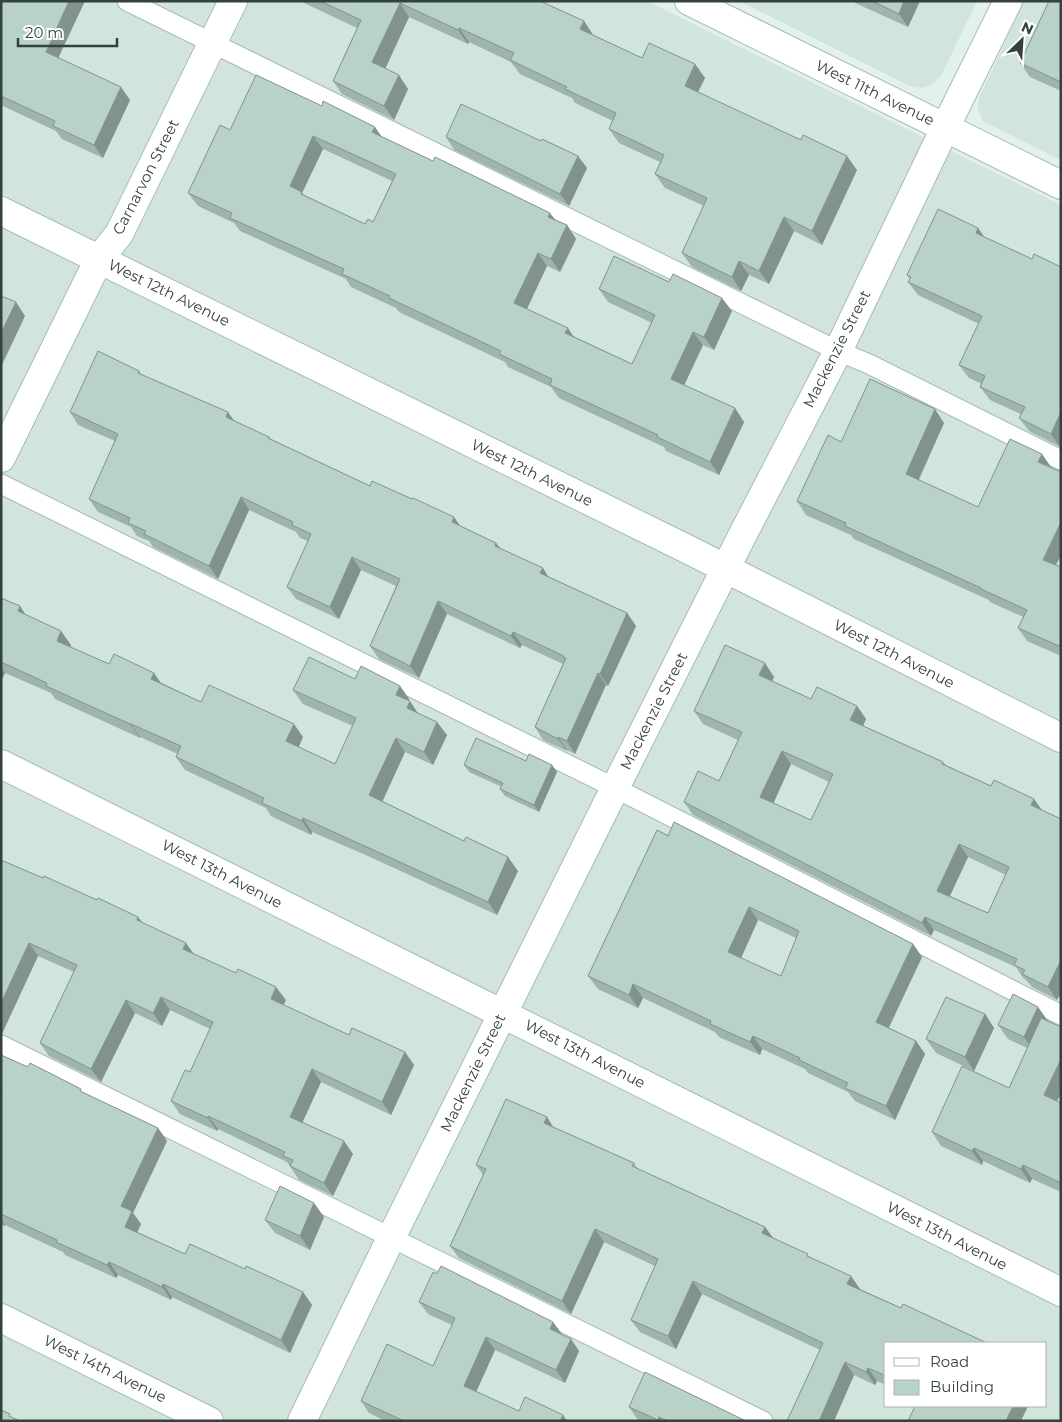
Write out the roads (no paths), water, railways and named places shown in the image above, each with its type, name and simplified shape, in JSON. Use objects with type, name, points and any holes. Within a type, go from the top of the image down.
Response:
[{"type":"street","name":"Carnarvon Street","points":[[1,458],[99,259],[119,234],[233,1]]},
{"type":"street","name":"West 11th Avenue","points":[[689,1],[1061,185]]},
{"type":"street","name":"Mackenzie Street","points":[[302,1421],[502,1013],[726,568],[838,351],[1008,1]]},
{"type":"street","name":"West 12th Avenue","points":[[1,211],[726,568],[1061,738]]},
{"type":"street","name":"West 13th Avenue","points":[[1,764],[1061,1292]]},
{"type":"street","name":"West 14th Avenue","points":[[1,1318],[209,1421]]},
{"type":"lane","points":[[127,1],[1061,460]]},
{"type":"lane","points":[[1,484],[615,788],[1061,1015]]},
{"type":"lane","points":[[1,1045],[764,1421]]}]
